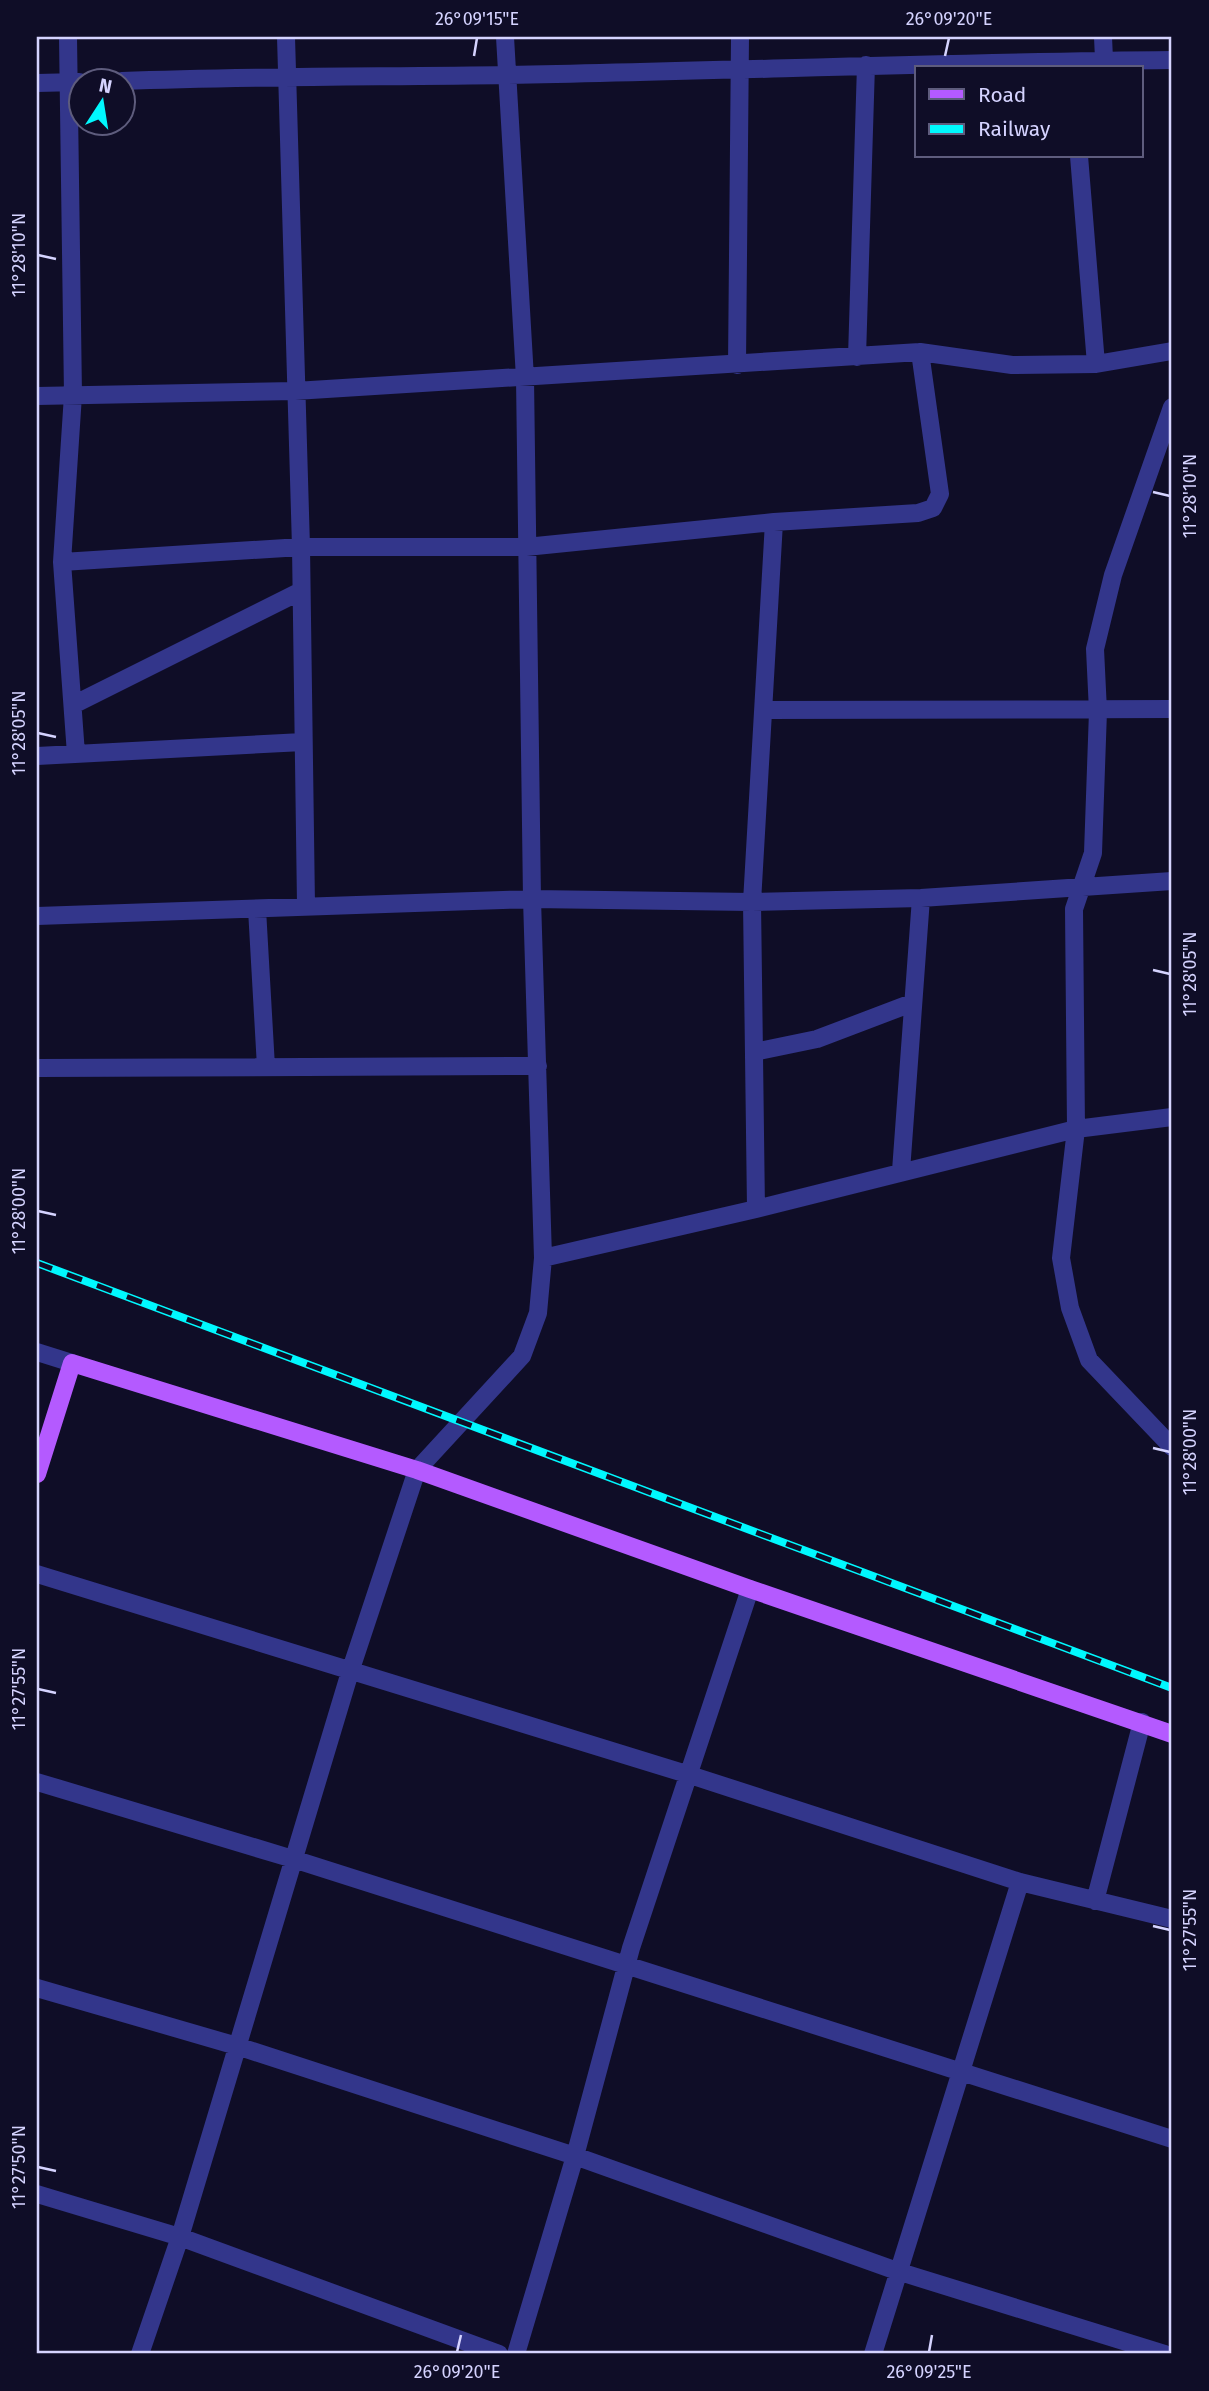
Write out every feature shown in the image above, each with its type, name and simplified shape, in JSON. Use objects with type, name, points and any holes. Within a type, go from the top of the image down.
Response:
[{"type":"main road","points":[[37,1474],[72,1363],[417,1470],[750,1589],[1172,1734]]},
{"type":"street","points":[[68,37],[73,66]]},
{"type":"street","points":[[286,37],[301,547],[299,592],[306,905]]},
{"type":"street","points":[[140,2354],[180,2237],[350,1672],[417,1470],[522,1356],[538,1313],[543,1258],[533,900],[524,378],[505,37]]},
{"type":"street","points":[[737,365],[740,37]]},
{"type":"street","points":[[1103,37],[1104,59]]},
{"type":"street","points":[[136,80],[286,75],[507,75],[866,65],[1074,64],[1104,59],[1172,60]]},
{"type":"street","points":[[857,357],[866,65]]},
{"type":"street","points":[[37,83],[66,82]]},
{"type":"street","points":[[75,136],[73,395],[62,562],[76,754]]},
{"type":"street","points":[[1079,158],[1096,363]]},
{"type":"street","points":[[37,396],[295,391],[920,352],[1012,365],[1096,363],[1172,351]]},
{"type":"street","points":[[62,562],[301,547],[526,547],[774,522],[900,514],[933,508],[940,494],[920,352]]},
{"type":"street","points":[[1172,407],[1098,625],[1095,649],[1098,711],[1093,853],[1080,887],[1074,918],[1076,1129],[1061,1258],[1075,1327],[1083,1349],[1098,1372],[1172,1447]]},
{"type":"street","points":[[756,1209],[752,902],[774,522]]},
{"type":"street","points":[[73,705],[299,592]]},
{"type":"street","points":[[764,710],[1172,709]]},
{"type":"street","points":[[37,757],[303,742]]},
{"type":"street","points":[[37,916],[306,905],[533,900],[752,902],[921,898],[1172,881]]},
{"type":"street","points":[[901,1171],[921,898]]},
{"type":"street","points":[[257,909],[266,1067]]},
{"type":"street","points":[[754,1052],[817,1039],[912,1003]]},
{"type":"street","points":[[37,1068],[538,1066]]},
{"type":"street","points":[[543,1258],[756,1209],[1076,1129],[1172,1117]]},
{"type":"street","points":[[37,1352],[72,1363]]},
{"type":"street","points":[[37,1574],[690,1774],[1020,1882],[1172,1919]]},
{"type":"street","points":[[516,2354],[575,2156],[626,1967],[750,1589]]},
{"type":"street","points":[[1095,1901],[1142,1722]]},
{"type":"street","points":[[37,1782],[293,1860],[1172,2139]]},
{"type":"street","points":[[873,2354],[1020,1882]]},
{"type":"street","points":[[37,1988],[237,2046],[575,2156],[897,2271],[1165,2354]]},
{"type":"street","points":[[37,2194],[180,2237],[499,2354]]},
{"type":"railway","points":[[37,1263],[1172,1688]]}]
